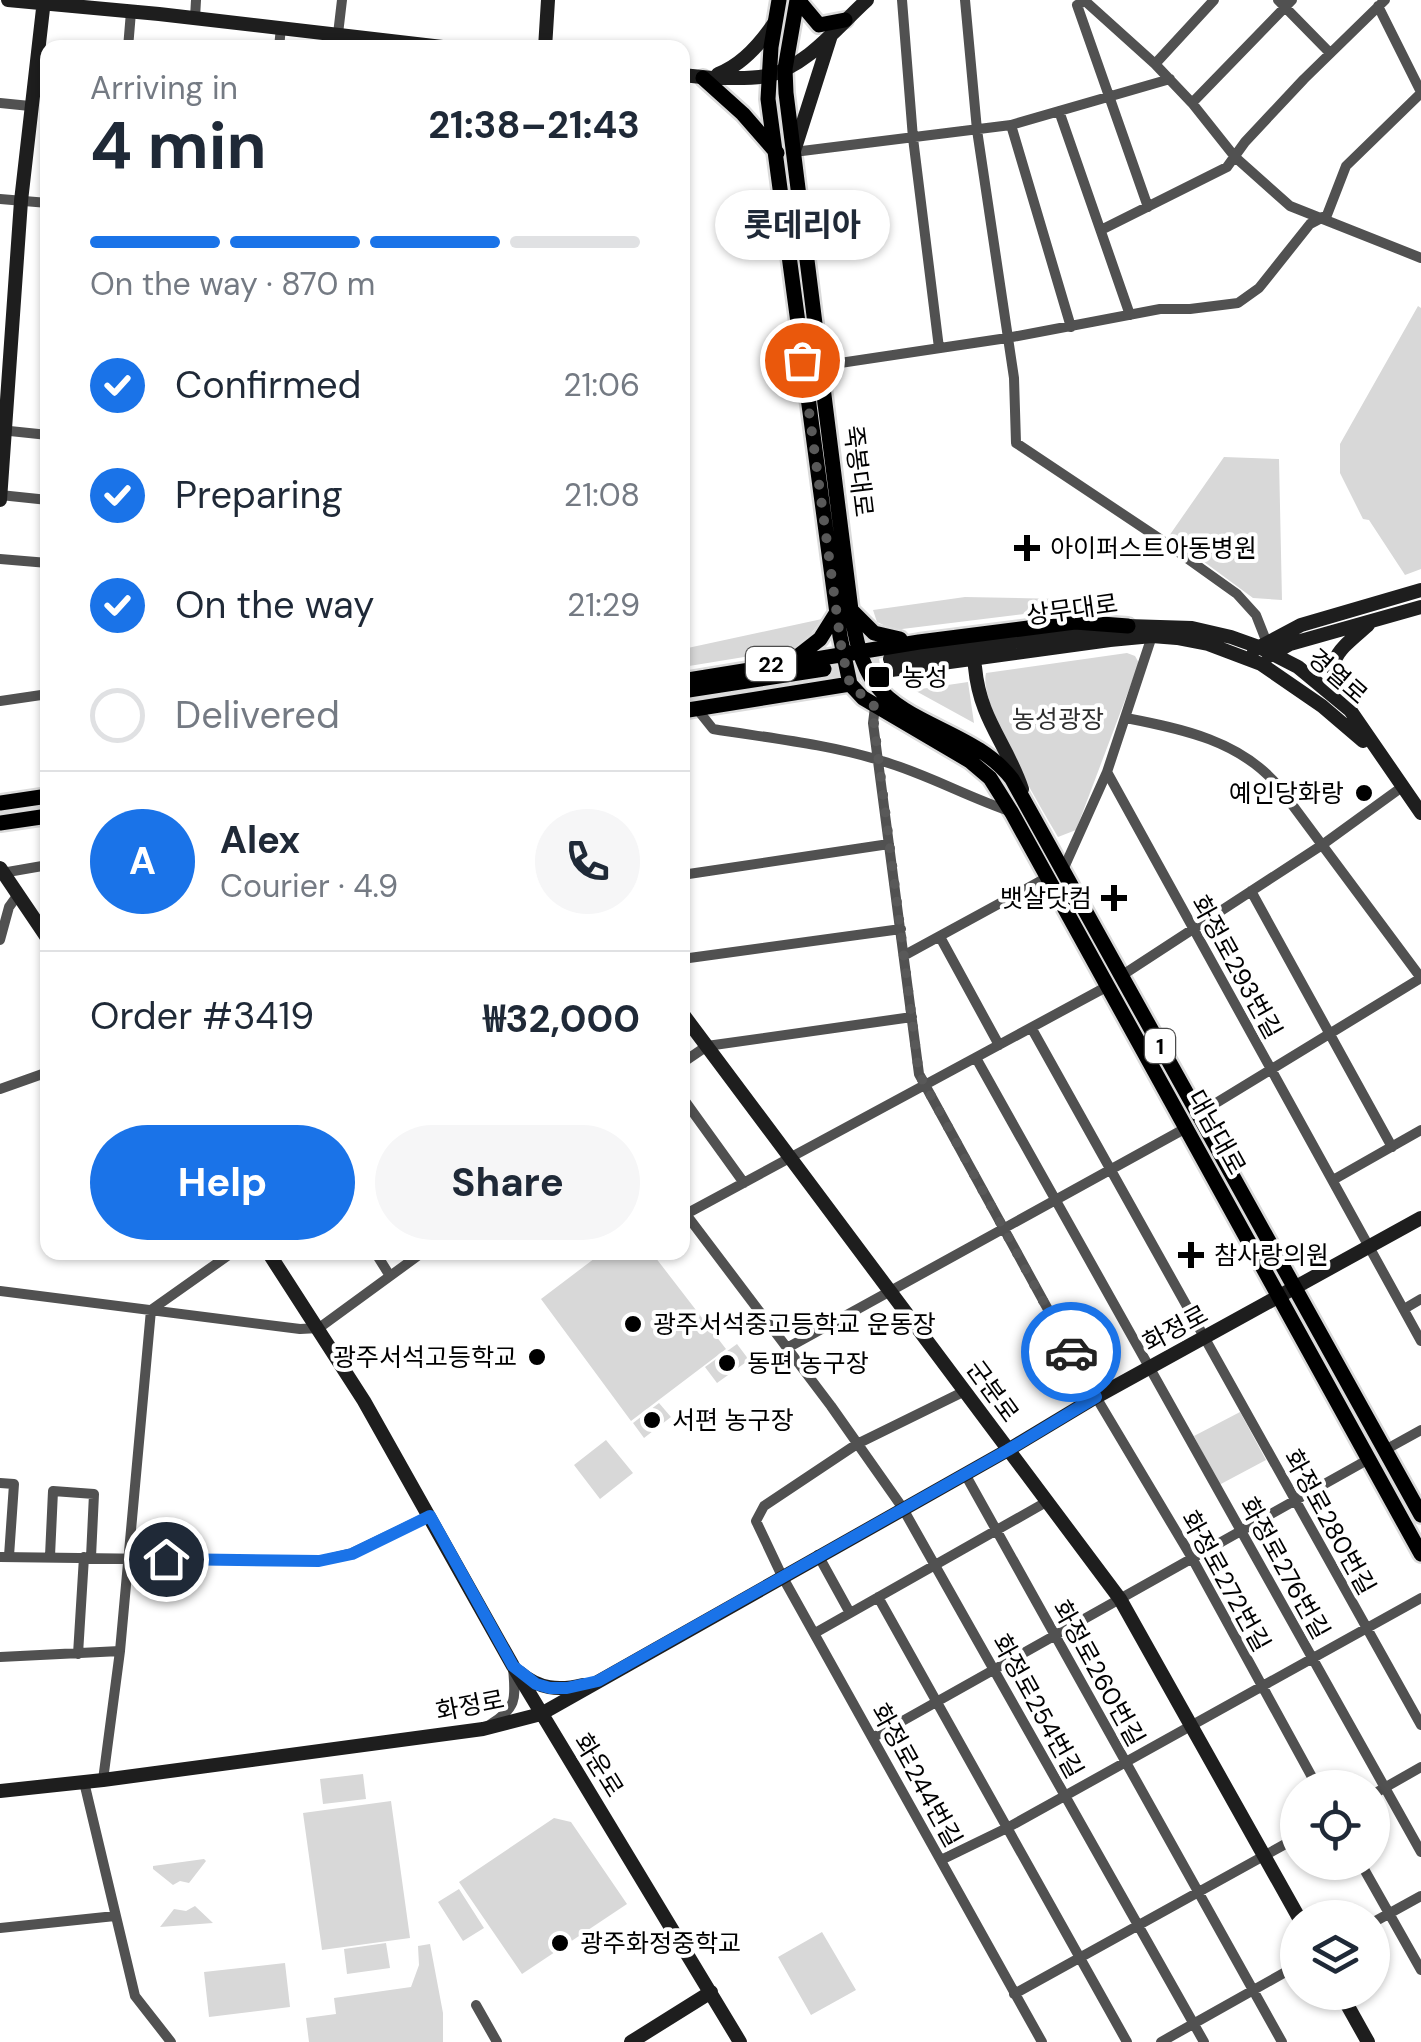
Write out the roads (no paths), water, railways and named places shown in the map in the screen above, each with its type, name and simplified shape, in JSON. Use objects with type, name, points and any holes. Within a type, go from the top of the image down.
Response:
[{"type":"main road","name":"죽봉대로","points":[[779,0],[768,78],[798,192],[844,611]]},
{"type":"main road","name":"죽봉대로","points":[[797,0],[786,75],[786,153],[780,174],[851,651],[850,684]]},
{"type":"main road","points":[[797,0],[819,25],[845,20]]},
{"type":"main road","points":[[703,78],[786,153]]},
{"type":"main road","points":[[780,174],[788,168],[798,192]]},
{"type":"main road","points":[[791,660],[820,639],[844,611],[880,636],[918,642]]},
{"type":"main road","points":[[851,651],[1075,622],[1128,626]]},
{"type":"main road","name":"22","points":[[690,679],[851,651]]},
{"type":"main road","name":"대남대로","points":[[851,651],[873,682],[895,703],[976,747],[1003,768],[1019,808],[1115,981],[1186,1128],[1421,1554]]},
{"type":"main road","points":[[690,690],[824,674],[690,707]]},
{"type":"main road","name":"22","points":[[690,708],[850,684]]},
{"type":"main road","name":"대남대로","points":[[850,684],[875,707],[970,761],[1019,808]]},
{"type":"main road","points":[[0,803],[40,797]]},
{"type":"main road","points":[[0,823],[40,817]]},
{"type":"main road","name":"대남대로","points":[[1115,981],[1198,1114],[1421,1515]]},
{"type":"street","points":[[8,0],[375,40]]},
{"type":"street","points":[[194,18],[196,0]]},
{"type":"street","points":[[338,34],[342,0]]},
{"type":"street","points":[[546,40],[548,0]]},
{"type":"street","points":[[690,76],[786,75],[867,0]]},
{"type":"street","points":[[902,0],[913,138],[939,348]]},
{"type":"street","points":[[965,0],[978,130],[1016,396],[1016,443],[1237,594],[1252,608],[1265,651]]},
{"type":"street","points":[[1148,207],[1077,4],[1084,0],[1170,79],[1234,158],[1290,206],[1421,258]]},
{"type":"street","points":[[1155,64],[1214,0]]},
{"type":"street","points":[[40,500],[0,497],[21,201],[44,2]]},
{"type":"street","points":[[1192,103],[1285,2],[1330,53]]},
{"type":"street","points":[[820,366],[1007,338],[1160,309],[1215,307],[1248,298],[1318,218],[1327,215],[1346,166],[1421,93],[1381,3],[1245,142],[1227,167],[1101,230]]},
{"type":"street","points":[[129,40],[131,12]]},
{"type":"street","points":[[703,78],[729,70],[762,40],[776,20]]},
{"type":"street","points":[[280,40],[281,27]]},
{"type":"street","points":[[831,35],[786,153],[1011,125],[1170,79]]},
{"type":"street","points":[[0,103],[30,106]]},
{"type":"street","points":[[1060,111],[1130,315]]},
{"type":"street","points":[[1011,125],[1071,327]]},
{"type":"street","points":[[0,199],[40,202]]},
{"type":"street","points":[[3,430],[40,434]]},
{"type":"street","points":[[0,559],[40,562]]},
{"type":"street","name":"상무대로","points":[[1265,651],[1301,625],[1421,590]]},
{"type":"street","name":"상무대로","points":[[1265,651],[1192,628],[1128,626],[890,664],[1152,636],[1208,644],[1246,656],[1369,624],[1421,607]]},
{"type":"street","points":[[1350,710],[1331,675],[1334,658],[1369,624]]},
{"type":"street","points":[[905,955],[1056,873],[1107,772],[1152,636]]},
{"type":"street","name":"상무대로","points":[[850,684],[1084,652],[1152,636]]},
{"type":"street","name":"경열로","points":[[1265,651],[1298,667],[1350,710],[1421,812]]},
{"type":"street","name":"경열로","points":[[1265,651],[1376,751]]},
{"type":"street","points":[[690,710],[713,728],[878,759],[922,773],[969,798],[1019,808],[1009,756],[982,708],[975,667]]},
{"type":"street","points":[[0,701],[40,695]]},
{"type":"street","name":"화정로272번길","points":[[875,707],[878,759],[919,1074],[1096,1397],[1192,1558],[1308,1770]]},
{"type":"street","points":[[1126,718],[1202,735],[1259,766],[1421,978],[1198,1114]]},
{"type":"street","name":"화정로293번길","points":[[1107,772],[1421,1342]]},
{"type":"street","points":[[690,1209],[744,1184],[1115,981],[1402,787]]},
{"type":"street","points":[[690,874],[890,844]]},
{"type":"street","points":[[40,866],[1,870],[40,928]]},
{"type":"street","points":[[1252,890],[1392,1147]]},
{"type":"street","points":[[0,940],[16,896]]},
{"type":"street","points":[[690,958],[901,929]]},
{"type":"street","points":[[940,937],[999,1045]]},
{"type":"street","points":[[690,1057],[706,1046],[912,1017]]},
{"type":"street","name":"군분로","points":[[690,1023],[1120,1599],[1288,1900]]},
{"type":"street","name":"화정로280번길","points":[[1032,1028],[1421,1725]]},
{"type":"street","name":"화정로276번길","points":[[976,1058],[1375,1770]]},
{"type":"street","points":[[0,1090],[40,1075]]},
{"type":"street","points":[[690,1108],[744,1184]]},
{"type":"street","points":[[786,1348],[1186,1128]]},
{"type":"street","points":[[1333,1180],[1421,1130]]},
{"type":"street","name":"화정로","points":[[0,1791],[483,1729],[540,1714],[1096,1397],[1421,1218]]},
{"type":"street","name":"화정로254번길","points":[[690,1220],[902,1507],[1204,2042]]},
{"type":"street","points":[[104,1780],[151,1310],[222,1260]]},
{"type":"street","name":"화운로","points":[[273,1260],[319,1328],[540,1714],[740,2042]]},
{"type":"street","points":[[380,1260],[390,1276]]},
{"type":"street","points":[[0,1290],[300,1329],[319,1328],[412,1260]]},
{"type":"street","points":[[1404,1309],[1421,1299]]},
{"type":"street","points":[[857,1444],[965,1391]]},
{"type":"street","points":[[1385,1450],[1421,1430]]},
{"type":"street","name":"화정로244번길","points":[[857,1444],[764,1506],[756,1521],[782,1576],[1042,2042]]},
{"type":"street","points":[[874,1737],[1368,1459]]},
{"type":"street","name":"화정로260번길","points":[[966,1474],[1282,2042]]},
{"type":"street","points":[[0,1483],[14,1484],[5,1556],[319,1561],[352,1554],[430,1516]]},
{"type":"street","points":[[50,1556],[52,1492],[94,1494],[78,1654]]},
{"type":"street","points":[[815,1633],[1048,1501]]},
{"type":"street","points":[[818,1555],[850,1613]]},
{"type":"street","points":[[878,1597],[1126,2042]]},
{"type":"street","points":[[941,1860],[1066,1796],[1421,1598]]},
{"type":"street","points":[[0,1657],[120,1650]]},
{"type":"street","points":[[513,1666],[536,1684],[550,1688],[598,1681]]},
{"type":"street","points":[[483,1729],[504,1716],[514,1702],[513,1666]]},
{"type":"street","points":[[1390,1785],[1421,1768]]},
{"type":"street","points":[[84,1782],[135,1996],[170,2042]]},
{"type":"street","name":"화정로276번길","points":[[1390,1797],[1421,1852]]},
{"type":"street","points":[[1014,1994],[1280,1847]]},
{"type":"street","points":[[1390,1913],[1421,1896]]},
{"type":"street","points":[[0,1928],[115,1916]]},
{"type":"street","points":[[1390,1916],[1421,1970]]},
{"type":"street","points":[[1160,2042],[1280,1975]]},
{"type":"street","points":[[630,2042],[711,1992]]},
{"type":"street","points":[[476,2005],[498,2042]]},
{"type":"street","points":[[1350,2010],[1368,2042]]},
{"type":"tunnel","points":[[824,669],[890,659]]},
{"type":"tunnel","points":[[825,680],[891,670]]},
{"type":"place","name":"롯데리아","points":[[802,360]]},
{"type":"place","name":"아이퍼스트아동병원","points":[[1027,548]]},
{"type":"place","name":"농성","points":[[879,677]]},
{"type":"place","name":"예인당화랑","points":[[1364,793]]},
{"type":"place","name":"뱃살닷컴","points":[[1114,898]]},
{"type":"place","name":"참사랑의원","points":[[1191,1255]]},
{"type":"place","name":"광주서석중고등학교 운동장","points":[[633,1324]]},
{"type":"place","name":"광주서석고등학교","points":[[537,1357]]},
{"type":"place","name":"동편 농구장","points":[[727,1363]]},
{"type":"place","name":"서편 농구장","points":[[652,1420]]},
{"type":"place","name":"광주화정중학교","points":[[560,1943]]},
{"type":"park label","name":"농성광장","points":[[1058,719]]}]
